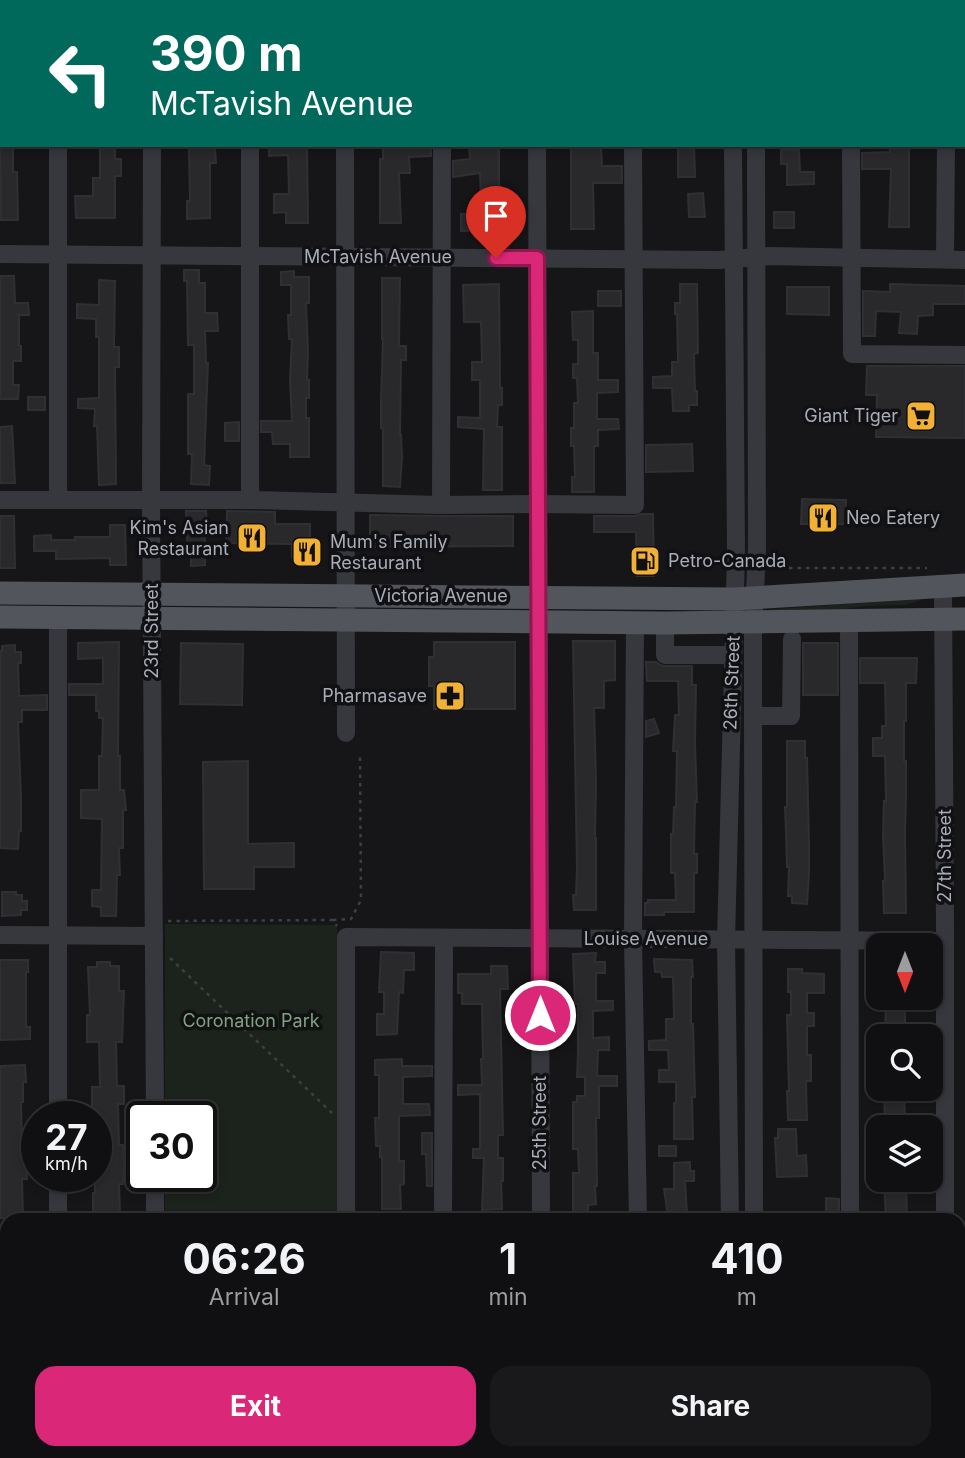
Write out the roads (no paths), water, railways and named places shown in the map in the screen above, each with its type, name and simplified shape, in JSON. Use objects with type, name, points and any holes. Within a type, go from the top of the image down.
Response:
[{"type":"main road","name":"Victoria Avenue","points":[[0,617],[666,623],[946,580]]},
{"type":"main road","name":"Victoria Avenue","points":[[0,593],[538,596],[744,610],[849,621],[954,619]]},
{"type":"street","points":[[58,147],[58,500]]},
{"type":"street","name":"23rd Street","points":[[152,147],[155,1101]]},
{"type":"street","points":[[250,147],[250,500]]},
{"type":"street","points":[[345,147],[346,733]]},
{"type":"street","points":[[441,505],[442,147]]},
{"type":"street","name":"25th Street","points":[[537,147],[541,1213]]},
{"type":"street","points":[[0,499],[635,505],[633,147]]},
{"type":"street","name":"26th Street","points":[[733,147],[735,506],[753,716],[754,1213]]},
{"type":"street","name":"26th Street","points":[[730,1213],[726,940],[733,655],[744,610],[757,505],[756,147]]},
{"type":"street","points":[[851,147],[852,354],[965,355]]},
{"type":"street","points":[[945,259],[946,147]]},
{"type":"street","name":"McTavish Avenue","points":[[0,254],[345,258],[851,257],[965,260]]},
{"type":"street","points":[[735,506],[757,505]]},
{"type":"street","name":"27th Street","points":[[944,1213],[945,941],[954,619],[946,580]]},
{"type":"street","points":[[58,618],[58,1101]]},
{"type":"street","points":[[849,621],[850,1213]]},
{"type":"street","points":[[635,623],[633,939],[638,1213]]},
{"type":"street","points":[[666,623],[665,655],[733,655]]},
{"type":"street","points":[[753,716],[791,716],[792,639]]},
{"type":"street","points":[[0,935],[154,936]]},
{"type":"street","name":"Louise Avenue","points":[[346,1213],[346,937],[945,941]]},
{"type":"street","points":[[443,1213],[444,938]]},
{"type":"street","points":[[58,1192],[58,1213]]},
{"type":"street","points":[[155,1192],[155,1213]]},
{"type":"place","name":"Giant Tiger","points":[[921,416]]},
{"type":"place","name":"Neo Eatery","points":[[823,518]]},
{"type":"place","name":"Kim's Asian Restaurant","points":[[252,538]]},
{"type":"place","name":"Mum's Family Restaurant","points":[[307,552]]},
{"type":"place","name":"Petro-Canada","points":[[645,561]]},
{"type":"place","name":"Pharmasave","points":[[450,696]]},
{"type":"park label","name":"Coronation Park","points":[[251,1021]]}]
